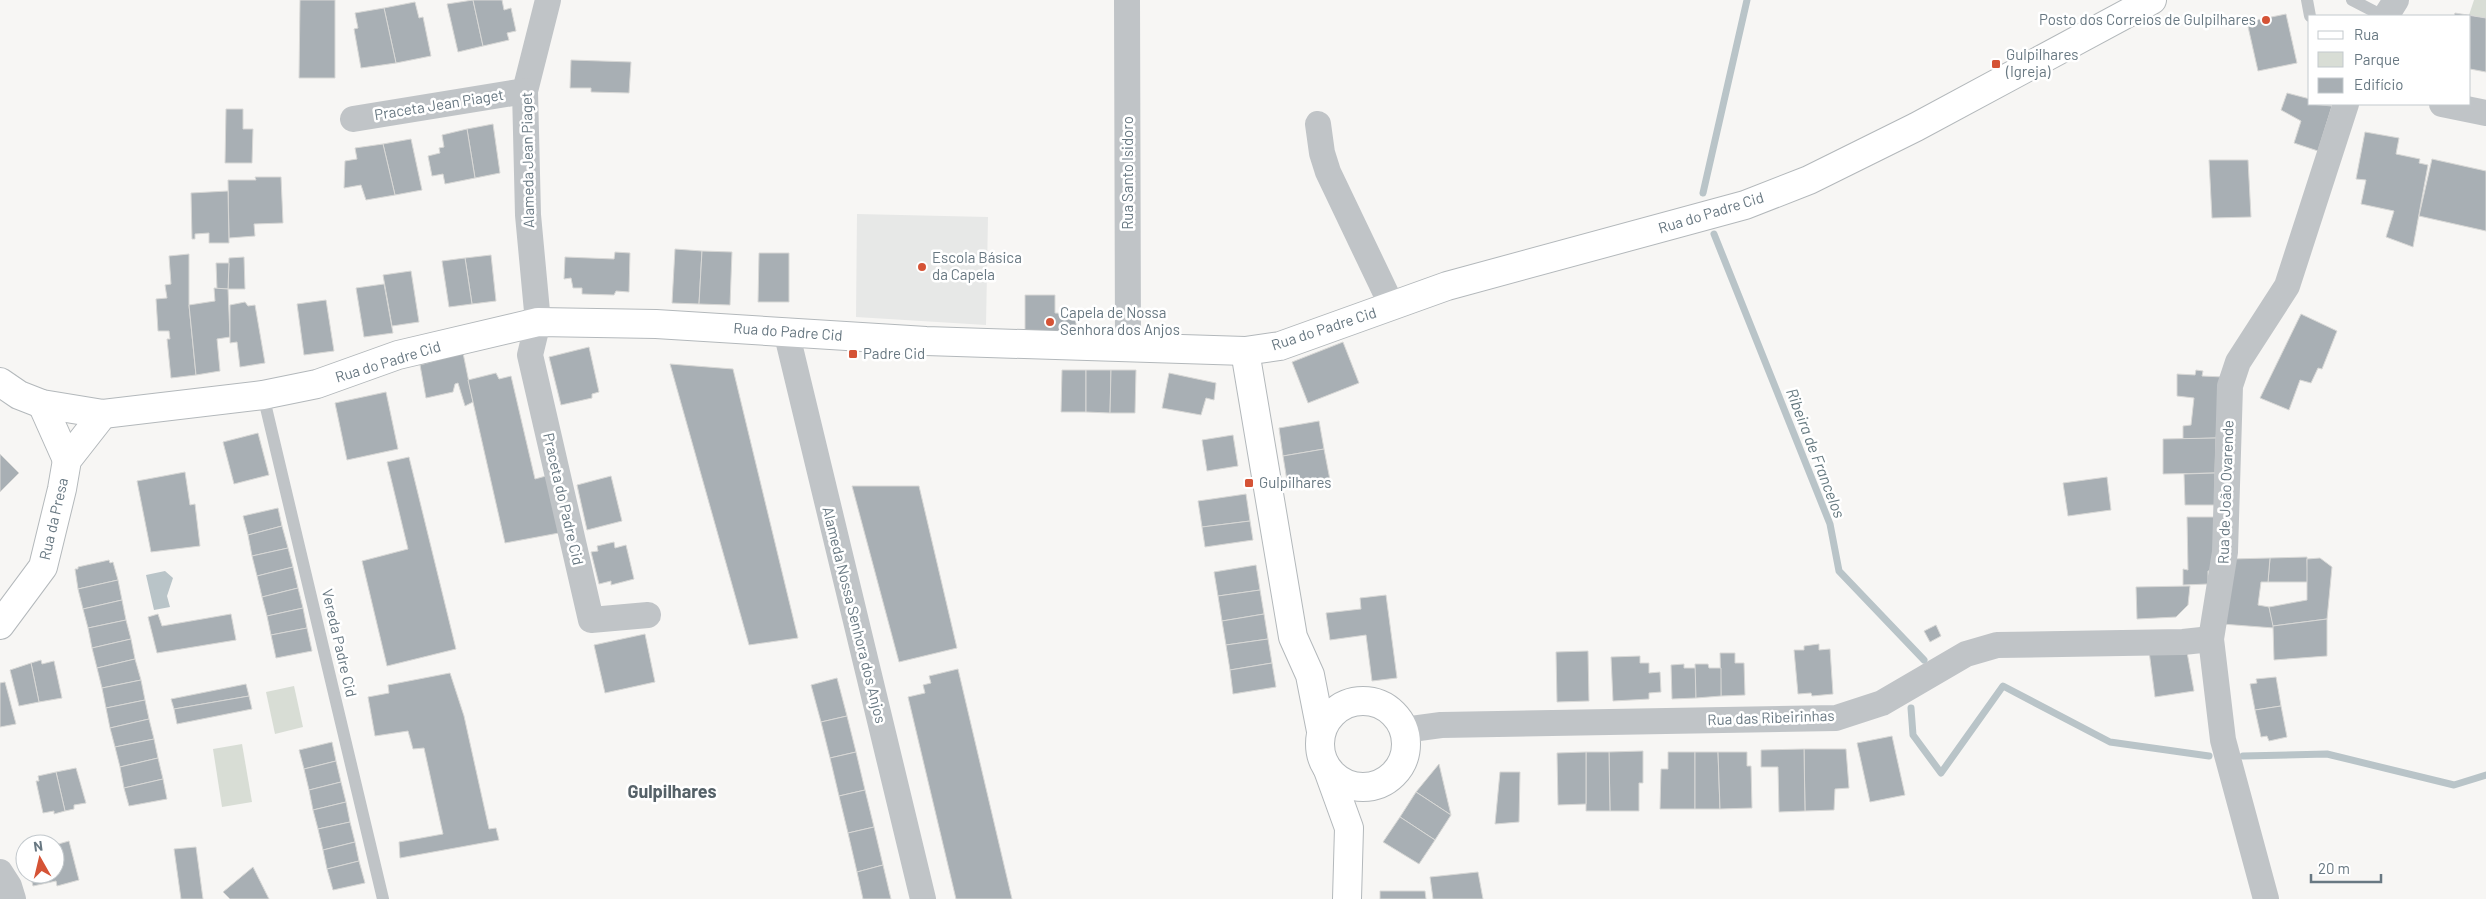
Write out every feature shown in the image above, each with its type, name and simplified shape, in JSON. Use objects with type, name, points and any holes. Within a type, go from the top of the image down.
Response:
[{"type":"street","name":"Alameda Jean Piaget","points":[[538,322],[528,215],[525,91],[548,0]]},
{"type":"street","name":"Rua Santo Isidoro","points":[[1127,0],[1128,346]]},
{"type":"street","name":"Rua do Padre Cid","points":[[0,382],[19,395],[42,404],[103,414],[263,395],[317,384],[398,355],[538,322],[656,324],[926,341],[1245,351],[1280,346],[1447,286],[1745,205],[1809,180],[1916,127],[2152,0]]},
{"type":"street","points":[[2385,15],[2396,0]]},
{"type":"street","name":"Praceta Jean Piaget","points":[[353,119],[525,91]]},
{"type":"street","name":"Rua de João Ovarende","points":[[2266,899],[2223,740],[2211,639],[2225,552],[2230,386],[2238,362],[2288,286],[2346,105]]},
{"type":"street","points":[[2446,105],[2486,114]]},
{"type":"street","points":[[1318,124],[1322,153],[1328,172],[1392,306]]},
{"type":"street","name":"Praceta do Padre Cid","points":[[538,322],[530,355],[591,620],[648,615]]},
{"type":"street","name":"Alameda Nossa Senhora dos Anjos","points":[[786,331],[923,899]]},
{"type":"street","points":[[1245,351],[1293,637],[1310,675],[1321,731]]},
{"type":"street","name":"Rua da Presa","points":[[42,404],[67,460]]},
{"type":"street","name":"Rua da Presa","points":[[0,625],[43,567],[67,460],[103,414]]},
{"type":"street","name":"Rua das Ribeirinhas","points":[[1404,730],[1441,725],[1836,718],[1882,703],[1966,654],[1997,645],[2183,642],[2211,639]]},
{"type":"street","points":[[1310,675],[1362,701]]},
{"type":"street","points":[[1328,770],[1338,780],[1350,786],[1364,788],[1377,786],[1389,779],[1399,770],[1406,750],[1404,730],[1398,718],[1376,702],[1362,701],[1349,703],[1327,719],[1321,731],[1319,745],[1322,758],[1349,828],[1347,899]]},
{"type":"street","points":[[1349,828],[1377,786]]},
{"type":"street","points":[[0,872],[9,886],[13,899]]},
{"type":"lane","points":[[2307,0],[2310,15]]},
{"type":"lane","points":[[2352,0],[2382,15]]},
{"type":"lane","name":"Vereda Padre Cid","points":[[263,395],[383,899]]},
{"type":"shaded area","name":"Escola Básica da Capela","points":[[857,214],[988,217],[986,325],[856,317]]},
{"type":"shaded area","points":[[165,571],[173,578],[167,596],[170,607],[154,610],[146,575]]},
{"type":"green space","points":[[2474,0],[2486,0],[2486,18],[2469,15]]},
{"type":"green space","points":[[294,686],[303,727],[275,734],[266,692]]},
{"type":"green space","points":[[242,744],[252,802],[222,807],[213,749]]},
{"type":"building","points":[[300,0],[335,0],[335,78],[299,78]]},
{"type":"building","points":[[473,0],[483,46],[458,52],[447,4]]},
{"type":"building","points":[[473,0],[502,0],[504,10],[511,8],[516,31],[507,33],[509,40],[483,46]]},
{"type":"building","points":[[415,2],[419,18],[423,17],[431,56],[396,63],[384,8]]},
{"type":"building","points":[[384,8],[396,63],[361,68],[354,29],[358,28],[355,13]]},
{"type":"building","points":[[2286,14],[2297,63],[2258,71],[2247,22]]},
{"type":"building","points":[[2471,16],[2486,18],[2486,72],[2471,69]]},
{"type":"building","points":[[571,60],[631,62],[629,93],[591,92],[591,88],[570,88]]},
{"type":"building","points":[[2287,93],[2308,98],[2308,105],[2332,106],[2318,151],[2294,143],[2301,121],[2281,110]]},
{"type":"building","points":[[226,109],[243,109],[243,129],[253,129],[252,163],[225,163]]},
{"type":"building","points":[[493,124],[500,173],[475,178],[467,129]]},
{"type":"building","points":[[467,129],[475,178],[445,184],[443,174],[432,176],[428,156],[440,153],[439,148],[444,147],[442,135]]},
{"type":"building","points":[[2365,132],[2399,138],[2396,154],[2420,159],[2419,163],[2428,165],[2413,247],[2386,237],[2394,211],[2361,204],[2366,180],[2356,179]]},
{"type":"building","points":[[411,139],[422,190],[395,195],[383,144]]},
{"type":"building","points":[[383,144],[395,195],[366,200],[361,185],[344,188],[345,161],[357,159],[355,148]]},
{"type":"building","points":[[2432,159],[2486,171],[2486,231],[2419,216]]},
{"type":"building","points":[[2209,160],[2248,160],[2251,217],[2212,218]]},
{"type":"building","points":[[255,177],[281,177],[283,223],[254,224],[255,236],[229,238],[228,180],[256,180]]},
{"type":"building","points":[[228,191],[229,243],[209,243],[209,233],[195,234],[195,239],[192,239],[191,193]]},
{"type":"building","points":[[675,249],[702,251],[699,304],[672,303]]},
{"type":"building","points":[[702,251],[732,252],[730,305],[699,304]]},
{"type":"building","points":[[615,252],[630,253],[629,292],[616,291],[614,295],[582,294],[582,288],[573,288],[571,278],[564,279],[565,257],[614,259]]},
{"type":"building","points":[[759,253],[789,253],[789,302],[758,302]]},
{"type":"building","points":[[189,254],[189,305],[196,375],[171,378],[167,339],[170,339],[169,331],[158,331],[156,299],[167,298],[165,285],[171,284],[169,256]]},
{"type":"building","points":[[491,255],[496,301],[472,304],[465,258]]},
{"type":"building","points":[[244,257],[245,289],[228,289],[229,258]]},
{"type":"building","points":[[465,258],[472,304],[449,307],[442,261]]},
{"type":"building","points":[[216,263],[229,263],[228,289],[217,289]]},
{"type":"building","points":[[411,271],[419,322],[392,326],[383,275]]},
{"type":"building","points":[[384,284],[393,333],[364,337],[356,288]]},
{"type":"building","points":[[214,288],[228,289],[230,337],[217,339],[220,371],[196,375],[189,305],[215,301]]},
{"type":"building","name":"Capela de Nossa Senhora dos Anjos","points":[[1025,295],[1055,295],[1055,313],[1076,314],[1076,333],[1025,330]]},
{"type":"building","points":[[326,300],[334,351],[304,355],[297,304]]},
{"type":"building","points":[[245,302],[248,306],[255,305],[265,363],[240,367],[237,342],[230,343],[230,305]]},
{"type":"building","points":[[2301,314],[2337,331],[2322,369],[2318,368],[2311,383],[2300,380],[2289,410],[2260,398]]},
{"type":"building","points":[[1343,342],[1359,383],[1308,403],[1292,362]]},
{"type":"building","points":[[589,347],[599,392],[592,394],[592,398],[561,405],[549,357]]},
{"type":"building","points":[[463,353],[473,402],[465,406],[458,383],[455,384],[453,392],[426,398],[420,365]]},
{"type":"building","points":[[670,364],[733,369],[798,638],[749,645]]},
{"type":"building","points":[[1062,370],[1086,370],[1086,412],[1061,412]]},
{"type":"building","points":[[1086,370],[1111,370],[1110,413],[1086,412]]},
{"type":"building","points":[[1111,370],[1136,370],[1135,413],[1110,413]]},
{"type":"building","points":[[2196,370],[2203,371],[2202,376],[2223,377],[2216,438],[2183,439],[2183,426],[2191,425],[2194,398],[2177,396],[2177,374],[2195,375]]},
{"type":"building","points":[[496,373],[499,379],[511,376],[535,479],[546,476],[559,533],[505,543],[468,380]]},
{"type":"building","points":[[1169,373],[1216,383],[1214,400],[1206,398],[1201,415],[1162,408]]},
{"type":"building","points":[[386,392],[398,449],[347,460],[335,403]]},
{"type":"building","points":[[1319,421],[1324,449],[1283,456],[1279,428]]},
{"type":"building","points":[[258,433],[269,475],[234,484],[223,442]]},
{"type":"building","points":[[1233,435],[1238,466],[1207,471],[1202,440]]},
{"type":"building","points":[[2216,438],[2215,473],[2163,474],[2163,439]]},
{"type":"building","points":[[1324,449],[1330,480],[1288,487],[1283,456]]},
{"type":"building","points":[[0,454],[19,473],[0,492]]},
{"type":"building","points":[[409,457],[456,649],[387,666],[362,561],[408,549],[387,462]]},
{"type":"building","points":[[185,472],[190,505],[195,504],[200,546],[151,552],[137,481]]},
{"type":"building","points":[[2215,473],[2215,505],[2185,505],[2184,474]]},
{"type":"building","points":[[611,476],[622,521],[587,530],[577,485]]},
{"type":"building","points":[[2107,477],[2111,510],[2068,516],[2063,483]]},
{"type":"building","points":[[852,486],[919,486],[957,648],[899,662]]},
{"type":"building","points":[[1246,494],[1250,521],[1202,527],[1198,501]]},
{"type":"building","points":[[278,508],[282,526],[248,535],[243,516]]},
{"type":"building","points":[[2187,517],[2215,517],[2215,570],[2208,571],[2208,584],[2183,585],[2183,569],[2188,570]]},
{"type":"building","points":[[1250,521],[1253,540],[1205,547],[1202,527]]},
{"type":"building","points":[[282,526],[288,548],[252,556],[248,535]]},
{"type":"building","points":[[614,542],[615,548],[626,545],[634,579],[611,585],[611,581],[599,584],[591,552],[598,551],[597,546]]},
{"type":"building","points":[[288,548],[293,567],[257,576],[252,556]]},
{"type":"building","points":[[2307,557],[2308,582],[2268,582],[2270,558]]},
{"type":"building","points":[[2270,558],[2268,582],[2261,582],[2258,605],[2269,607],[2274,628],[2222,624],[2231,559]]},
{"type":"building","points":[[2320,558],[2332,567],[2327,619],[2273,626],[2269,607],[2307,600],[2307,559]]},
{"type":"building","points":[[109,560],[110,563],[113,562],[118,580],[78,589],[75,569]]},
{"type":"building","points":[[1256,565],[1260,590],[1218,596],[1214,572]]},
{"type":"building","points":[[293,567],[298,588],[262,597],[257,576]]},
{"type":"building","points":[[118,580],[122,600],[83,609],[78,589]]},
{"type":"building","points":[[2190,586],[2188,605],[2176,617],[2137,619],[2136,587]]},
{"type":"building","points":[[298,588],[303,608],[267,616],[262,597]]},
{"type":"building","points":[[1260,590],[1264,614],[1222,621],[1218,596]]},
{"type":"building","points":[[1386,595],[1397,678],[1372,681],[1366,635],[1330,640],[1326,613],[1361,609],[1360,598]]},
{"type":"building","points":[[122,600],[126,620],[88,628],[83,609]]},
{"type":"building","points":[[303,608],[307,628],[271,635],[267,616]]},
{"type":"building","points":[[158,614],[162,626],[231,614],[236,640],[157,653],[148,617]]},
{"type":"building","points":[[1264,614],[1268,639],[1226,645],[1222,621]]},
{"type":"building","points":[[2327,619],[2327,656],[2274,660],[2273,626]]},
{"type":"building","points":[[126,620],[131,639],[92,648],[88,628]]},
{"type":"building","points":[[1936,625],[1941,636],[1930,642],[1924,631]]},
{"type":"building","points":[[307,628],[312,651],[276,658],[271,635]]},
{"type":"building","points":[[645,634],[655,682],[605,693],[594,645]]},
{"type":"building","points":[[131,639],[135,659],[97,668],[92,648]]},
{"type":"building","points":[[1268,639],[1272,663],[1230,670],[1226,645]]},
{"type":"building","points":[[1819,644],[1819,650],[1830,649],[1833,694],[1812,696],[1811,693],[1798,694],[1794,650],[1804,650],[1804,646]]},
{"type":"building","points":[[1588,651],[1589,701],[1557,702],[1556,652]]},
{"type":"building","points":[[2149,651],[2187,652],[2194,691],[2155,697]]},
{"type":"building","points":[[1720,653],[1735,653],[1735,663],[1744,663],[1745,695],[1721,696]]},
{"type":"building","points":[[1640,656],[1640,663],[1649,663],[1649,673],[1660,672],[1661,692],[1649,693],[1649,699],[1613,701],[1611,657]]},
{"type":"building","points":[[135,659],[141,680],[102,688],[97,668]]},
{"type":"building","points":[[41,660],[42,664],[54,661],[62,698],[39,702],[31,663]]},
{"type":"building","points":[[31,663],[39,702],[19,706],[10,670]]},
{"type":"building","points":[[1272,663],[1276,687],[1233,694],[1230,670]]},
{"type":"building","points":[[1684,664],[1684,668],[1696,668],[1696,698],[1672,699],[1671,665]]},
{"type":"building","points":[[1695,664],[1708,664],[1709,668],[1721,668],[1721,696],[1696,698]]},
{"type":"building","points":[[958,669],[1012,899],[956,899],[908,697],[925,693],[923,685],[931,683],[929,676]]},
{"type":"building","points":[[450,673],[464,716],[489,829],[496,828],[499,840],[400,858],[399,842],[443,834],[424,748],[413,749],[408,731],[375,736],[368,697],[389,693],[388,685]]},
{"type":"building","points":[[2276,677],[2281,706],[2255,710],[2250,684],[2257,683],[2256,679]]},
{"type":"building","points":[[837,678],[847,716],[821,722],[811,685]]},
{"type":"building","points":[[141,680],[145,700],[106,708],[102,688]]},
{"type":"building","points":[[5,682],[16,724],[0,727],[0,683]]},
{"type":"building","points":[[246,684],[249,696],[174,709],[171,699]]},
{"type":"building","points":[[249,696],[252,709],[177,724],[174,709]]},
{"type":"building","points":[[145,700],[149,719],[110,728],[106,708]]},
{"type":"building","points":[[2281,706],[2287,737],[2269,741],[2267,736],[2261,737],[2255,710]]},
{"type":"building","points":[[847,716],[856,752],[830,758],[821,722]]},
{"type":"building","points":[[149,719],[154,739],[115,747],[110,728]]},
{"type":"building","points":[[1892,736],[1905,795],[1870,802],[1857,743]]},
{"type":"building","points":[[154,739],[158,758],[120,767],[115,747]]},
{"type":"building","points":[[332,742],[336,761],[304,769],[299,750]]},
{"type":"building","points":[[1804,749],[1846,749],[1849,788],[1835,789],[1834,810],[1805,811]]},
{"type":"building","points":[[1804,749],[1805,811],[1779,812],[1778,767],[1761,767],[1761,750]]},
{"type":"building","points":[[1643,751],[1643,783],[1639,783],[1639,811],[1610,811],[1609,752]]},
{"type":"building","points":[[856,752],[865,790],[839,796],[830,758]]},
{"type":"building","points":[[1586,752],[1609,752],[1610,811],[1586,811]]},
{"type":"building","points":[[1586,752],[1586,804],[1558,805],[1557,753]]},
{"type":"building","points":[[1668,752],[1695,752],[1695,809],[1660,809],[1661,769],[1668,769]]},
{"type":"building","points":[[1695,752],[1718,752],[1720,809],[1695,809]]},
{"type":"building","points":[[1718,752],[1747,752],[1747,766],[1751,766],[1752,808],[1720,809]]},
{"type":"building","points":[[158,758],[163,779],[124,788],[120,767]]},
{"type":"building","points":[[336,761],[341,782],[309,790],[304,769]]},
{"type":"building","points":[[1439,764],[1451,815],[1416,792]]},
{"type":"building","points":[[76,768],[86,803],[74,805],[74,809],[65,811],[56,772]]},
{"type":"building","points":[[56,772],[65,811],[54,814],[54,811],[43,813],[36,781],[39,781],[38,776]]},
{"type":"building","points":[[1500,772],[1520,772],[1519,822],[1495,824]]},
{"type":"building","points":[[163,779],[167,799],[129,806],[124,788]]},
{"type":"building","points":[[341,782],[346,802],[313,810],[309,790]]},
{"type":"building","points":[[865,790],[874,827],[848,833],[839,796]]},
{"type":"building","points":[[1416,792],[1451,815],[1435,840],[1400,817]]},
{"type":"building","points":[[346,802],[350,822],[318,829],[313,810]]},
{"type":"building","points":[[1400,817],[1435,840],[1419,864],[1383,842]]},
{"type":"building","points":[[350,822],[355,842],[323,850],[318,829]]},
{"type":"building","points":[[874,827],[883,865],[857,872],[848,833]]},
{"type":"building","points":[[69,841],[79,880],[65,884],[65,842]]},
{"type":"building","points":[[355,842],[359,861],[327,869],[323,850]]},
{"type":"building","points":[[196,847],[203,899],[181,899],[174,849]]},
{"type":"building","points":[[359,861],[365,883],[333,890],[327,869]]},
{"type":"building","points":[[883,865],[891,899],[863,899],[857,872]]},
{"type":"building","points":[[253,867],[269,899],[230,899],[223,892]]},
{"type":"building","points":[[1478,872],[1483,899],[1433,899],[1430,877]]},
{"type":"building","points":[[1380,891],[1425,891],[1426,899],[1380,899]]},
{"type":"waterway","name":"Ribeira de Francelos","points":[[1703,193],[1747,0]]},
{"type":"waterway","name":"Ribeira de Francelos","points":[[1714,234],[1830,524],[1839,571],[1924,660]]},
{"type":"waterway","name":"Ribeira de Francelos","points":[[1911,708],[1913,735],[1941,773],[2003,686],[2110,742],[2209,756]]},
{"type":"waterway","name":"Ribeira de Francelos","points":[[2243,756],[2327,754],[2454,785],[2486,775]]},
{"type":"place","name":"Posto dos Correios de Gulpilhares","points":[[2266,20]]},
{"type":"place","name":"Gulpilhares (Igreja)","points":[[1996,64]]},
{"type":"place","name":"Escola Básica da Capela","points":[[922,267]]},
{"type":"place","name":"Capela de Nossa Senhora dos Anjos","points":[[1050,322]]},
{"type":"place","name":"Padre Cid","points":[[853,354]]},
{"type":"place","name":"Gulpilhares","points":[[1249,483]]},
{"type":"district","name":"Gulpilhares","points":[[672,792]]}]
